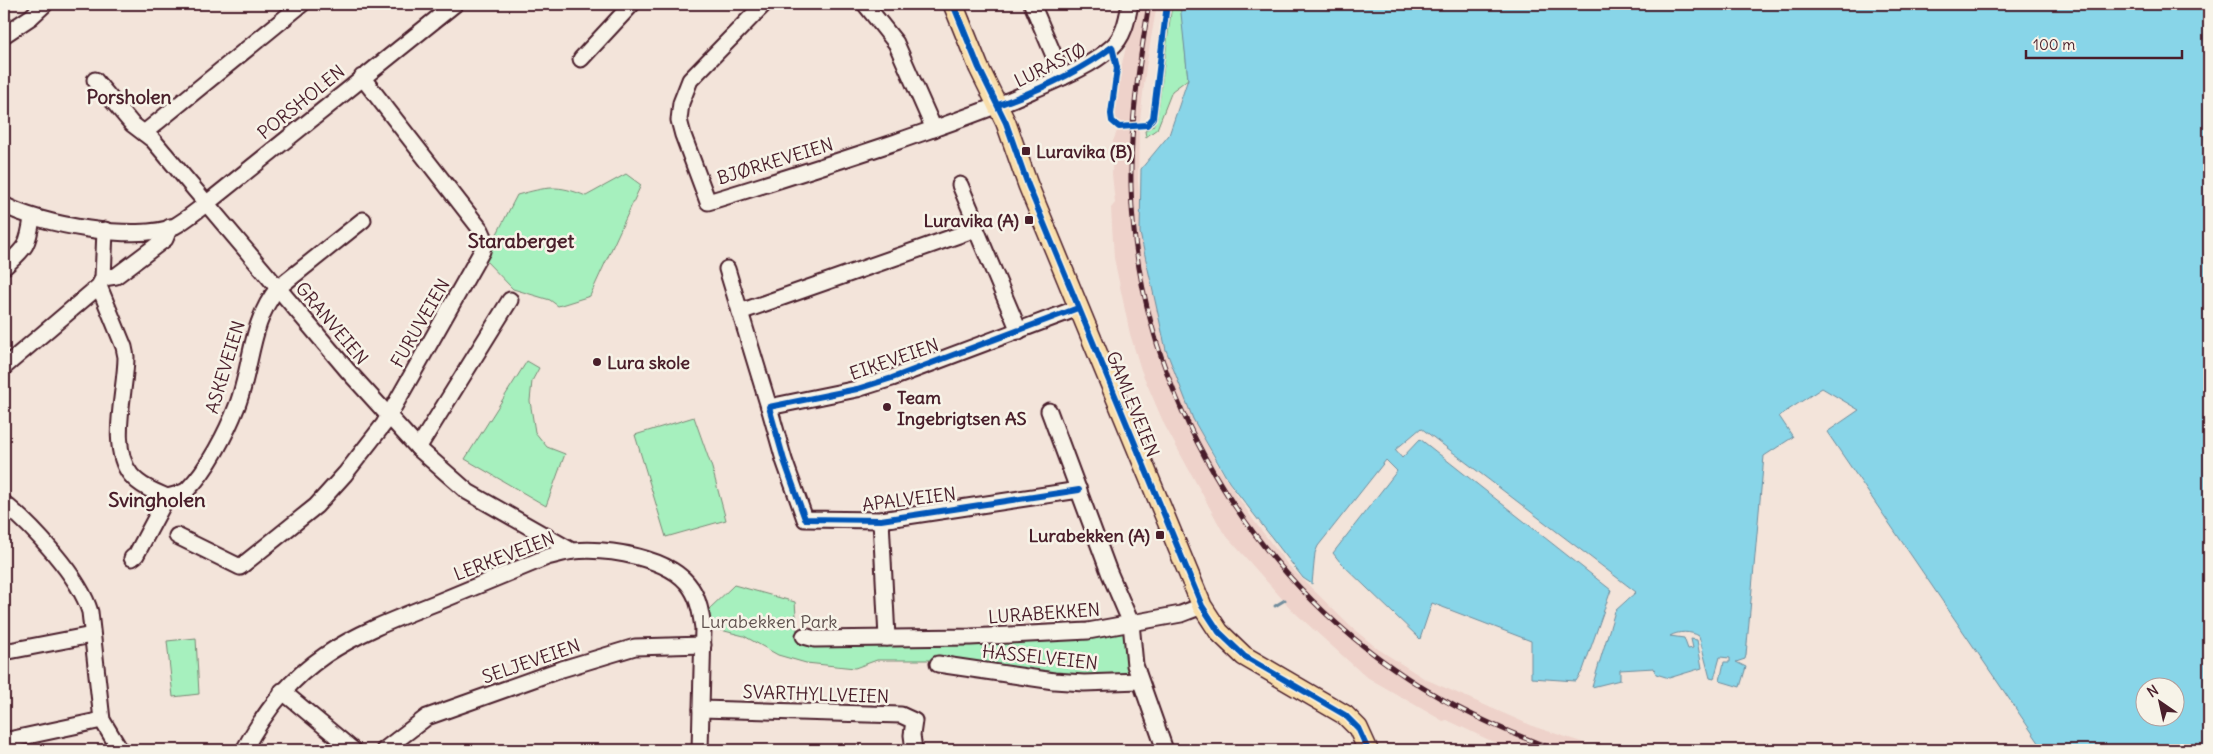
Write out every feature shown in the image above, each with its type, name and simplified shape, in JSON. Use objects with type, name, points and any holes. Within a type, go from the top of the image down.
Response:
[{"type":"main road","name":"GAMLEVEIEN","points":[[953,4],[1202,606],[1219,632],[1244,656],[1345,715],[1358,728],[1368,750]]},
{"type":"street","points":[[4,35],[31,17],[45,4]]},
{"type":"street","points":[[144,133],[302,4]]},
{"type":"street","points":[[581,60],[632,4]]},
{"type":"street","name":"BJØRKEVEIEN","points":[[764,4],[690,80],[681,103],[679,120],[683,135],[708,202],[806,172],[934,129],[995,106]]},
{"type":"street","points":[[865,4],[896,42],[934,129]]},
{"type":"street","name":"LURASTØ","points":[[1032,4],[1063,77]]},
{"type":"street","name":"LURASTØ","points":[[995,106],[1063,77],[1097,59],[1122,36],[1130,4]]},
{"type":"street","name":"PORSHOLEN","points":[[4,205],[32,218],[105,230],[136,232],[170,227],[206,204],[452,5]]},
{"type":"street","name":"FURUVEIEN","points":[[177,536],[212,546],[243,573],[316,506],[345,474],[384,424],[478,259],[485,240],[481,230],[362,77]]},
{"type":"street","name":"GRANVEIEN","points":[[95,80],[132,124],[153,140],[388,416],[418,448],[468,492],[572,551]]},
{"type":"street","points":[[960,185],[1018,331]]},
{"type":"street","points":[[4,267],[26,247],[29,240],[32,218]]},
{"type":"street","name":"GRANVEIEN","points":[[278,288],[363,220]]},
{"type":"street","name":"PORSHOLEN","points":[[4,367],[101,282],[116,276],[166,239],[170,227]]},
{"type":"street","points":[[740,312],[976,229]]},
{"type":"street","points":[[105,230],[101,282],[126,357],[120,438],[121,456],[132,476],[149,489],[167,497],[136,555],[132,558]]},
{"type":"street","points":[[727,269],[769,407]]},
{"type":"street","name":"ASKEVEIEN","points":[[167,497],[187,490],[208,461],[223,434],[237,406],[260,318],[269,299],[278,288]]},
{"type":"street","points":[[418,448],[510,300]]},
{"type":"street","name":"EIKEVEIEN","points":[[769,407],[857,389],[892,378],[1078,308]]},
{"type":"street","name":"APALVEIEN","points":[[769,407],[784,460],[805,519],[880,520],[1080,490]]},
{"type":"street","points":[[1049,411],[1109,572],[1131,623],[1135,665],[1165,750]]},
{"type":"street","points":[[4,503],[26,524],[76,580],[87,601],[90,612],[102,720],[120,750]]},
{"type":"street","name":"APALVEIEN","points":[[880,520],[886,638]]},
{"type":"street","name":"LERKEVEIEN","points":[[244,750],[255,730],[282,691],[313,663],[337,646],[365,631],[547,557],[572,551],[594,551],[651,559],[668,567],[683,578],[696,597],[703,628],[700,750]]},
{"type":"street","name":"LURABEKKEN","points":[[804,636],[815,639],[970,637],[1088,631],[1181,614],[1202,606]]},
{"type":"street","points":[[4,652],[92,635]]},
{"type":"street","name":"SELJEVEIEN","points":[[384,750],[427,716],[562,669],[635,647],[703,645]]},
{"type":"street","name":"HASSELVEIEN","points":[[938,664],[1062,682],[1140,681]]},
{"type":"street","points":[[282,691],[353,750]]},
{"type":"street","name":"SVARTHYLLVEIEN","points":[[701,709],[901,715],[914,720],[912,735],[914,750]]},
{"type":"street","points":[[4,741],[24,744],[102,720]]},
{"type":"shaded area","points":[[1136,4],[1157,4],[1146,67],[1139,129],[1138,181],[1144,240],[1194,418],[1215,461],[1228,482],[1254,521],[1288,565],[1351,627],[1378,649],[1425,679],[1535,727],[1606,750],[1510,750],[1447,720],[1443,721],[1365,676],[1292,610],[1223,532],[1164,424],[1141,370],[1130,334],[1114,258],[1111,208],[1115,203],[1112,174],[1113,141],[1120,124],[1115,116],[1121,68]]},
{"type":"green space","points":[[1172,4],[1181,5],[1188,79],[1172,91],[1157,129],[1146,137],[1145,131],[1153,126],[1157,118]]},
{"type":"green space","points":[[626,174],[641,185],[590,296],[558,306],[550,300],[513,289],[484,259],[517,195],[536,190],[559,188],[586,196]]},
{"type":"green space","points":[[527,361],[539,368],[532,381],[530,401],[535,432],[547,447],[565,454],[546,506],[465,459]]},
{"type":"green space","points":[[694,417],[712,468],[726,520],[666,537],[635,435]]},
{"type":"green space","name":"Lurabekken Park","points":[[734,585],[795,602],[798,642],[801,645],[1031,638],[1125,631],[1131,675],[1073,680],[933,660],[877,660],[855,668],[806,663],[778,655],[744,636],[709,627],[708,610]]},
{"type":"green space","points":[[196,638],[199,694],[173,697],[167,641]]},
{"type":"water","points":[[1180,4],[2209,4],[2209,750],[2044,750],[1827,432],[1859,410],[1822,388],[1779,416],[1793,437],[1764,456],[1746,655],[1745,659],[1736,662],[1746,667],[1740,687],[1720,681],[1724,662],[1730,662],[1730,658],[1720,657],[1714,679],[1710,678],[1699,636],[1684,632],[1670,636],[1684,638],[1688,649],[1693,648],[1691,639],[1697,640],[1702,668],[1669,678],[1656,674],[1654,668],[1620,670],[1620,680],[1592,687],[1615,611],[1636,592],[1421,428],[1395,450],[1402,458],[1420,439],[1611,590],[1583,670],[1576,681],[1531,678],[1531,641],[1432,603],[1420,639],[1340,562],[1333,553],[1397,471],[1386,460],[1318,546],[1315,553],[1312,584],[1303,578],[1229,482],[1193,419],[1166,350],[1140,233],[1141,169],[1169,135],[1188,79]]},
{"type":"waterway","name":"LURABEKKEN","points":[[1275,606],[1285,600]]},
{"type":"railway","points":[[1149,4],[1132,140],[1131,186],[1137,257],[1152,327],[1175,394],[1205,458],[1243,518],[1287,574],[1337,624],[1393,668],[1431,693],[1472,715],[1556,750]]},
{"type":"cycle path","points":[[953,4],[979,68],[1006,123],[1028,185],[1202,606],[1219,632],[1244,656],[1345,715],[1358,728],[1368,750]]},
{"type":"cycle path","points":[[998,105],[1028,94],[1057,80],[1086,65],[1112,47],[1117,68],[1111,114],[1112,121],[1119,127],[1147,125],[1153,118],[1167,4]]},
{"type":"cycle path","points":[[1078,308],[892,378],[857,389],[769,407],[784,460],[805,519],[881,520],[1079,490]]},
{"type":"place","name":"Luravika (B)","points":[[1026,151]]},
{"type":"place","name":"Luravika (A)","points":[[1029,220]]},
{"type":"place","name":"Lura skole","points":[[597,362]]},
{"type":"place","name":"Team Ingebrigtsen AS","points":[[887,407]]},
{"type":"place","name":"Lurabekken (A)","points":[[1160,535]]},
{"type":"district","name":"Porsholen","points":[[129,97]]},
{"type":"district","name":"Staraberget","points":[[521,240]]},
{"type":"district","name":"Svingholen","points":[[157,499]]}]
